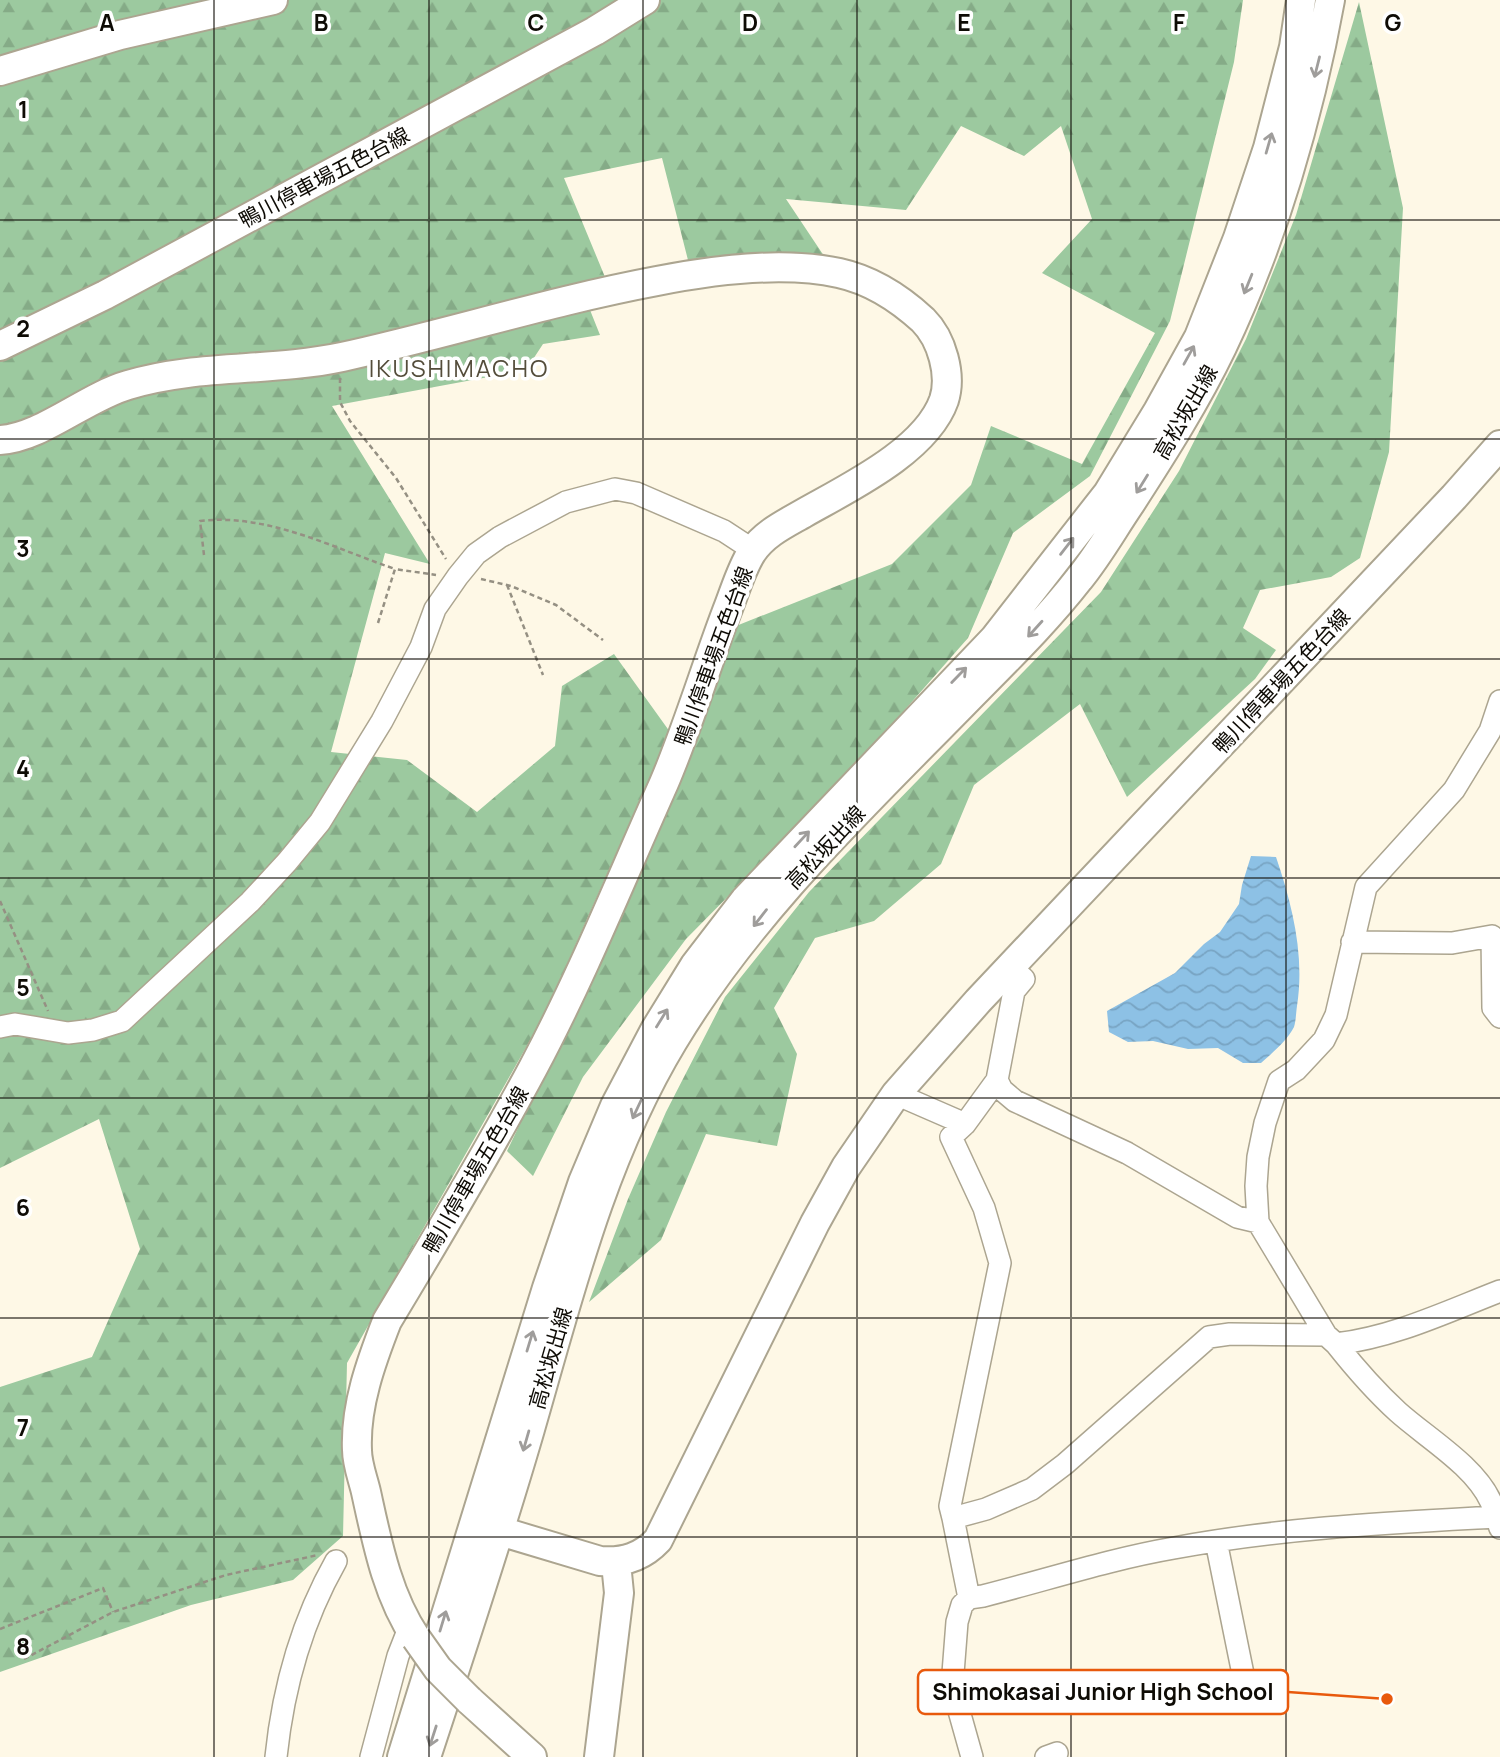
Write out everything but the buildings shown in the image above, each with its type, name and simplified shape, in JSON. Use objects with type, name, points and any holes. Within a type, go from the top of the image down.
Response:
[{"type":"main road","points":[[0,71],[120,35],[273,0]]},
{"type":"main road","name":"鴨川停車場五色台線","points":[[0,346],[105,295],[595,31],[645,0]]},
{"type":"main road","name":"高松坂出線","points":[[426,1757],[547,1288],[583,1182],[615,1105],[654,1030],[695,965],[745,900],[994,639],[1108,493],[1199,337],[1238,238],[1268,148],[1294,47],[1301,0]]},
{"type":"main road","name":"高松坂出線","points":[[402,1757],[569,1295],[604,1187],[637,1109],[672,1042],[762,915],[812,859],[1015,651],[1080,579],[1138,491],[1179,425],[1222,347],[1264,245],[1295,151],[1321,52],[1330,0]]},
{"type":"main road","name":"鴨川停車場五色台線","points":[[0,440],[7,441],[28,433],[100,395],[150,379],[215,370],[313,363],[620,288],[697,273],[751,268],[792,269],[837,273],[873,284],[896,298],[932,330],[942,351],[947,392],[939,412],[927,429],[891,460],[767,535],[753,550],[718,635],[679,749],[590,949],[534,1065],[387,1321],[372,1359],[360,1408],[356,1451],[386,1573],[397,1605],[438,1669],[532,1757]]},
{"type":"main road","name":"鴨川停車場五色台線","points":[[616,1563],[648,1550],[664,1531],[815,1223],[846,1167],[895,1094],[1011,967],[1419,535],[1500,444]]},
{"type":"main road","points":[[486,1527],[600,1561],[616,1563],[619,1593],[599,1757]]},
{"type":"street","points":[[0,1027],[15,1024],[68,1033],[93,1030],[122,1021],[250,902],[320,822],[382,721],[421,648],[435,609],[476,554],[500,537],[566,502],[615,489],[636,493],[723,531],[753,550]]},
{"type":"street","points":[[972,1757],[952,1686],[957,1622],[961,1605],[969,1598],[1170,1548],[1303,1529],[1498,1517],[1491,1501],[1472,1475],[1399,1413],[1360,1375],[1331,1340],[1258,1222],[1256,1186],[1258,1157],[1279,1081],[1296,1070],[1324,1040],[1336,1015],[1366,887],[1454,790],[1495,729],[1500,701]]},
{"type":"street","points":[[1352,942],[1452,943],[1492,936],[1493,1008],[1500,1017]]},
{"type":"street","points":[[969,1598],[950,1506],[1000,1263],[984,1208],[951,1137],[965,1124],[997,1080],[1014,991],[1024,979],[1011,967]]},
{"type":"street","points":[[997,1080],[1002,1090],[1015,1101],[1127,1153],[1237,1217],[1258,1222]]},
{"type":"street","points":[[895,1094],[965,1124]]},
{"type":"street","points":[[953,1518],[986,1509],[1032,1489],[1065,1464],[1209,1337],[1230,1334],[1367,1340],[1500,1291]]},
{"type":"street","points":[[1216,1541],[1244,1679]]},
{"type":"street","points":[[276,1757],[281,1713],[306,1626],[320,1589],[336,1561]]},
{"type":"street","points":[[371,1757],[398,1656],[413,1633]]},
{"type":"path","points":[[343,357],[340,402],[350,421],[396,478],[458,576]]},
{"type":"path","points":[[204,555],[200,521],[215,519],[258,524],[336,545],[395,569],[507,585],[556,605],[603,640]]},
{"type":"path","points":[[378,623],[395,569]]},
{"type":"path","points":[[507,585],[543,675]]},
{"type":"path","points":[[0,901],[57,1030]]},
{"type":"path","points":[[23,1659],[113,1612],[226,1574],[318,1555],[336,1561]]},
{"type":"path","points":[[0,1629],[103,1588],[113,1612]]},
{"type":"green space","points":[[0,0],[1243,0],[1234,62],[1170,321],[1090,476],[1013,533],[968,638],[844,779],[686,939],[583,1077],[533,1176],[507,1151],[642,868],[736,626],[892,564],[971,485],[991,426],[1082,464],[1155,333],[1042,273],[1092,219],[1061,126],[1024,156],[961,126],[906,210],[786,199],[824,256],[689,264],[662,158],[564,178],[605,277],[580,285],[600,335],[543,344],[526,370],[332,406],[430,564],[385,553],[331,752],[407,760],[477,812],[555,746],[562,686],[614,654],[670,732],[545,1014],[347,1363],[343,1536],[293,1580],[191,1605],[0,1672],[0,1387],[92,1357],[140,1249],[99,1119],[0,1168]]},
{"type":"green space","points":[[1359,2],[1403,208],[1389,452],[1360,558],[1331,577],[1260,590],[1243,628],[1276,650],[1255,679],[1127,797],[1080,704],[974,785],[941,864],[874,921],[815,938],[774,1008],[797,1054],[777,1146],[706,1134],[661,1240],[589,1302],[628,1199],[666,1112],[725,997],[809,892],[1101,592],[1179,471],[1246,339],[1296,215]]},
{"type":"water","points":[[1251,856],[1276,857],[1296,930],[1299,987],[1295,1025],[1287,1037],[1261,1063],[1243,1063],[1218,1048],[1188,1049],[1153,1041],[1128,1042],[1109,1032],[1107,1011],[1175,973],[1220,932],[1239,904]]},
{"type":"place","name":"Shimokasai Junior High School","points":[[1387,1699]]},
{"type":"district","name":"IKUSHIMACHO","points":[[459,367]]}]
